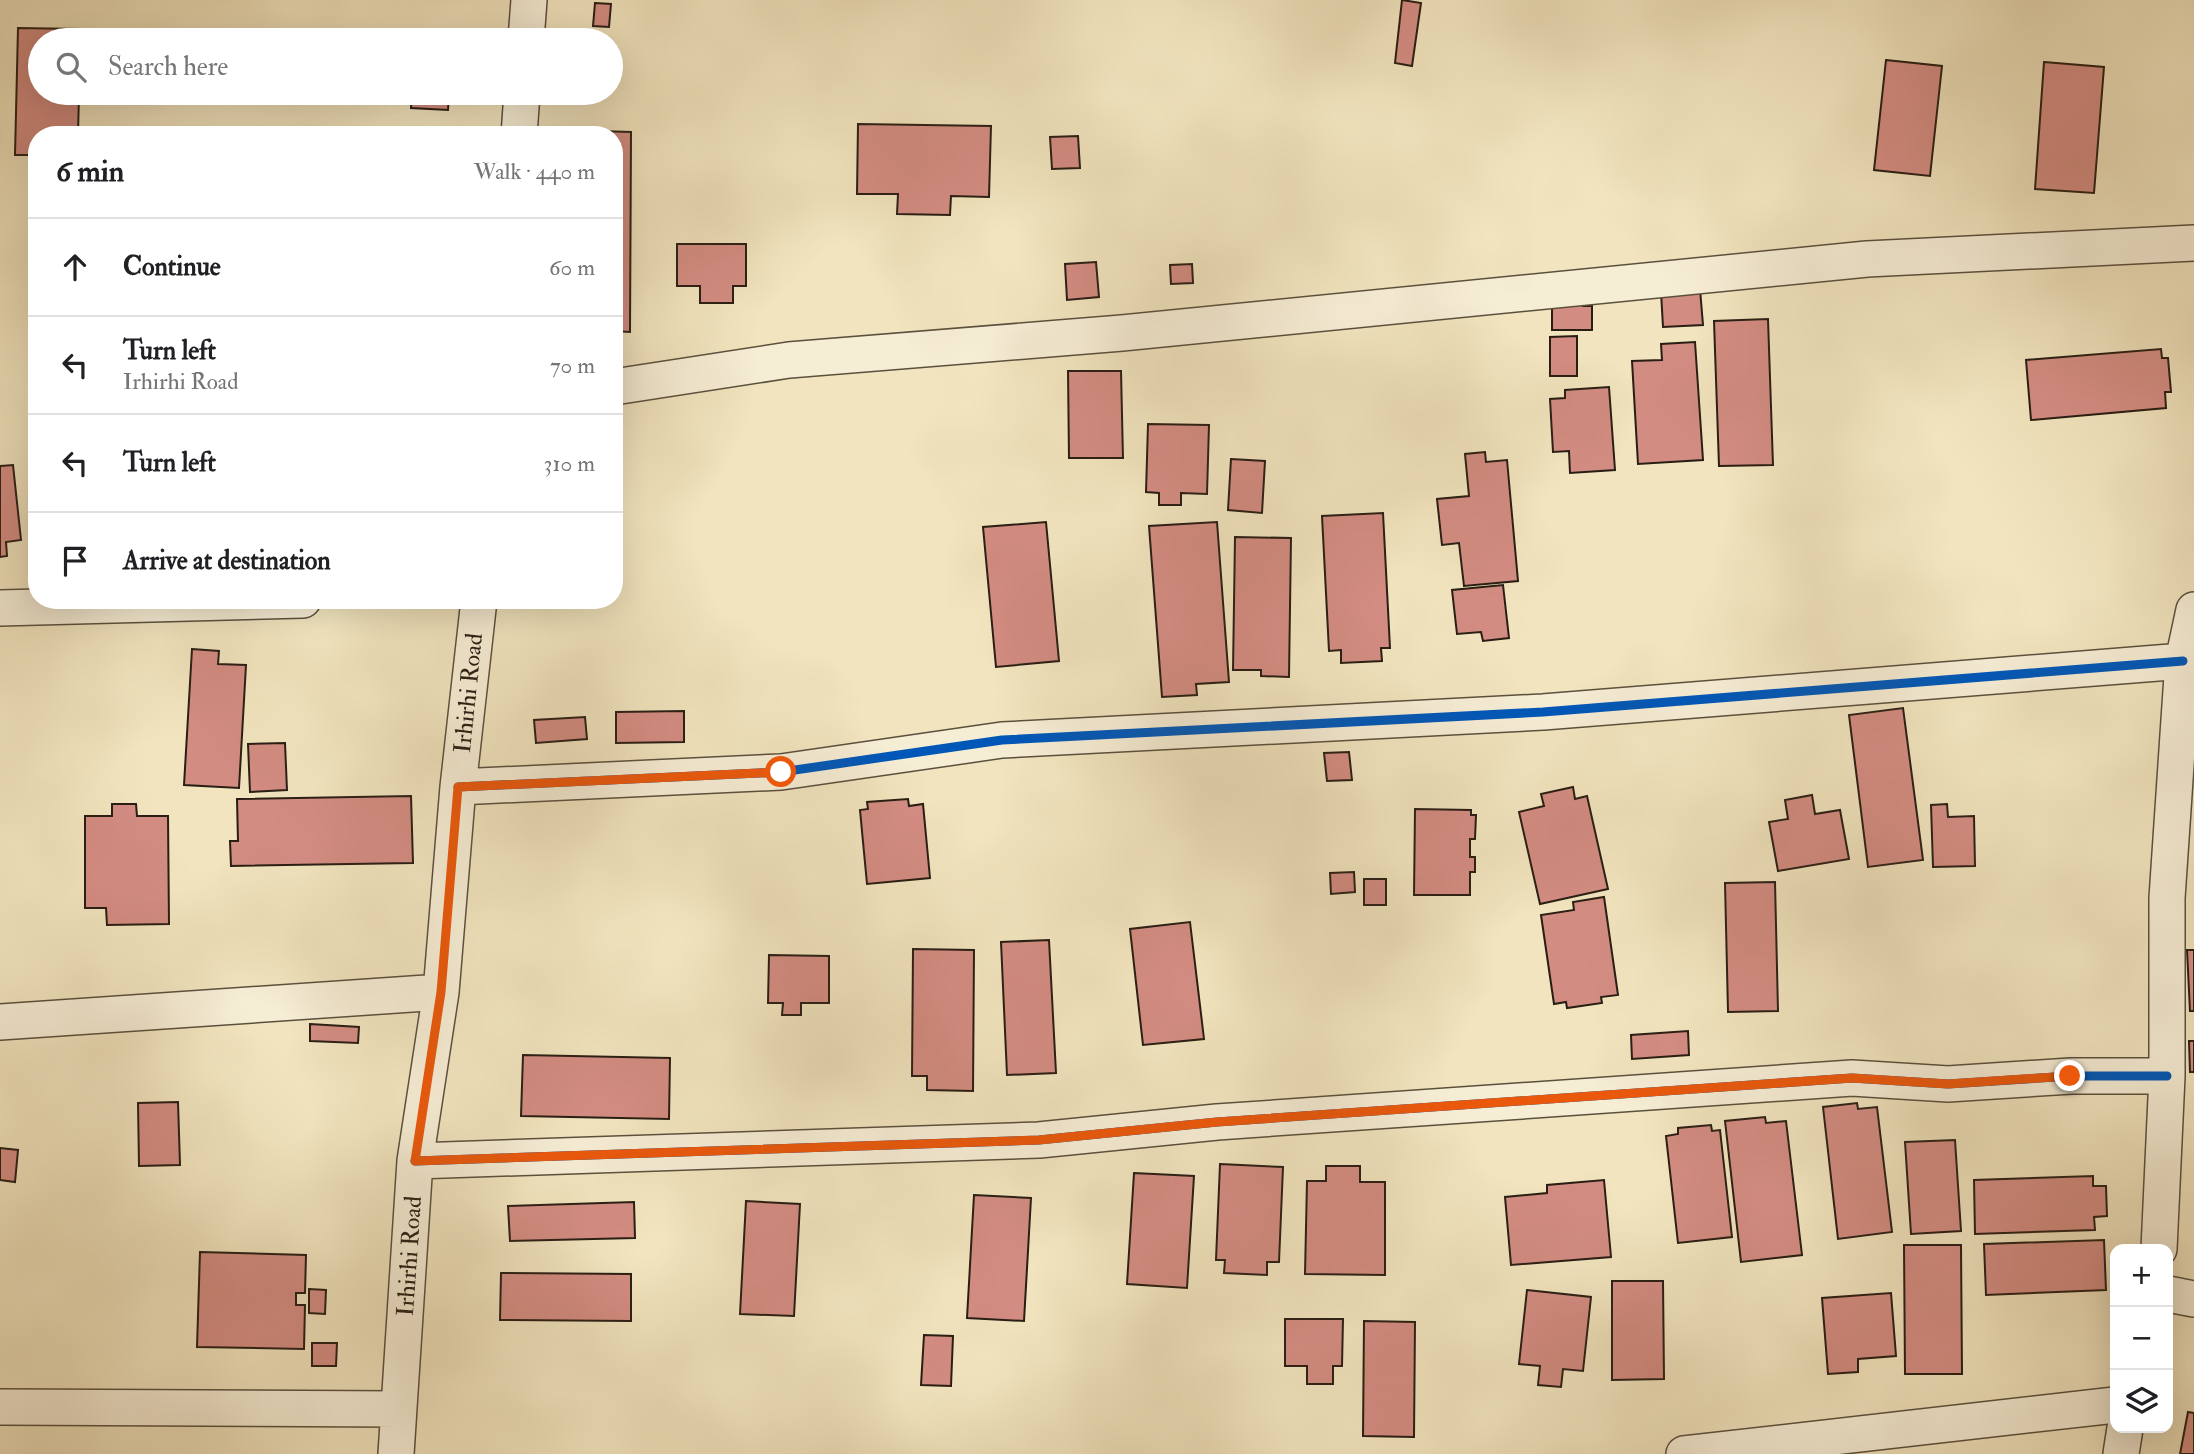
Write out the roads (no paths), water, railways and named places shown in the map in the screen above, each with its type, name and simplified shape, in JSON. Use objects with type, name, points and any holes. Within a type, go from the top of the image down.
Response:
[{"type":"street","points":[[527,28],[529,0]]},
{"type":"street","points":[[520,126],[521,105]]},
{"type":"street","points":[[623,386],[789,360],[1122,333],[1853,260],[2194,243]]},
{"type":"street","points":[[0,608],[28,607]]},
{"type":"street","name":"Irhirhi Road","points":[[396,1454],[415,1161],[441,992],[458,787],[478,609]]},
{"type":"street","points":[[2159,1244],[2167,1076],[2180,898],[2183,661],[2194,610]]},
{"type":"street","points":[[458,787],[781,772],[1002,740],[1543,712],[2183,661]]},
{"type":"street","points":[[0,1023],[441,992]]},
{"type":"street","points":[[415,1161],[1039,1140],[1217,1122],[1852,1078],[1948,1084],[2070,1076],[2167,1076]]},
{"type":"street","points":[[2173,1295],[2194,1299]]},
{"type":"street","points":[[1684,1454],[2110,1406]]},
{"type":"street","points":[[0,1407],[399,1409]]},
{"type":"street","points":[[2121,1454],[2124,1433]]}]
